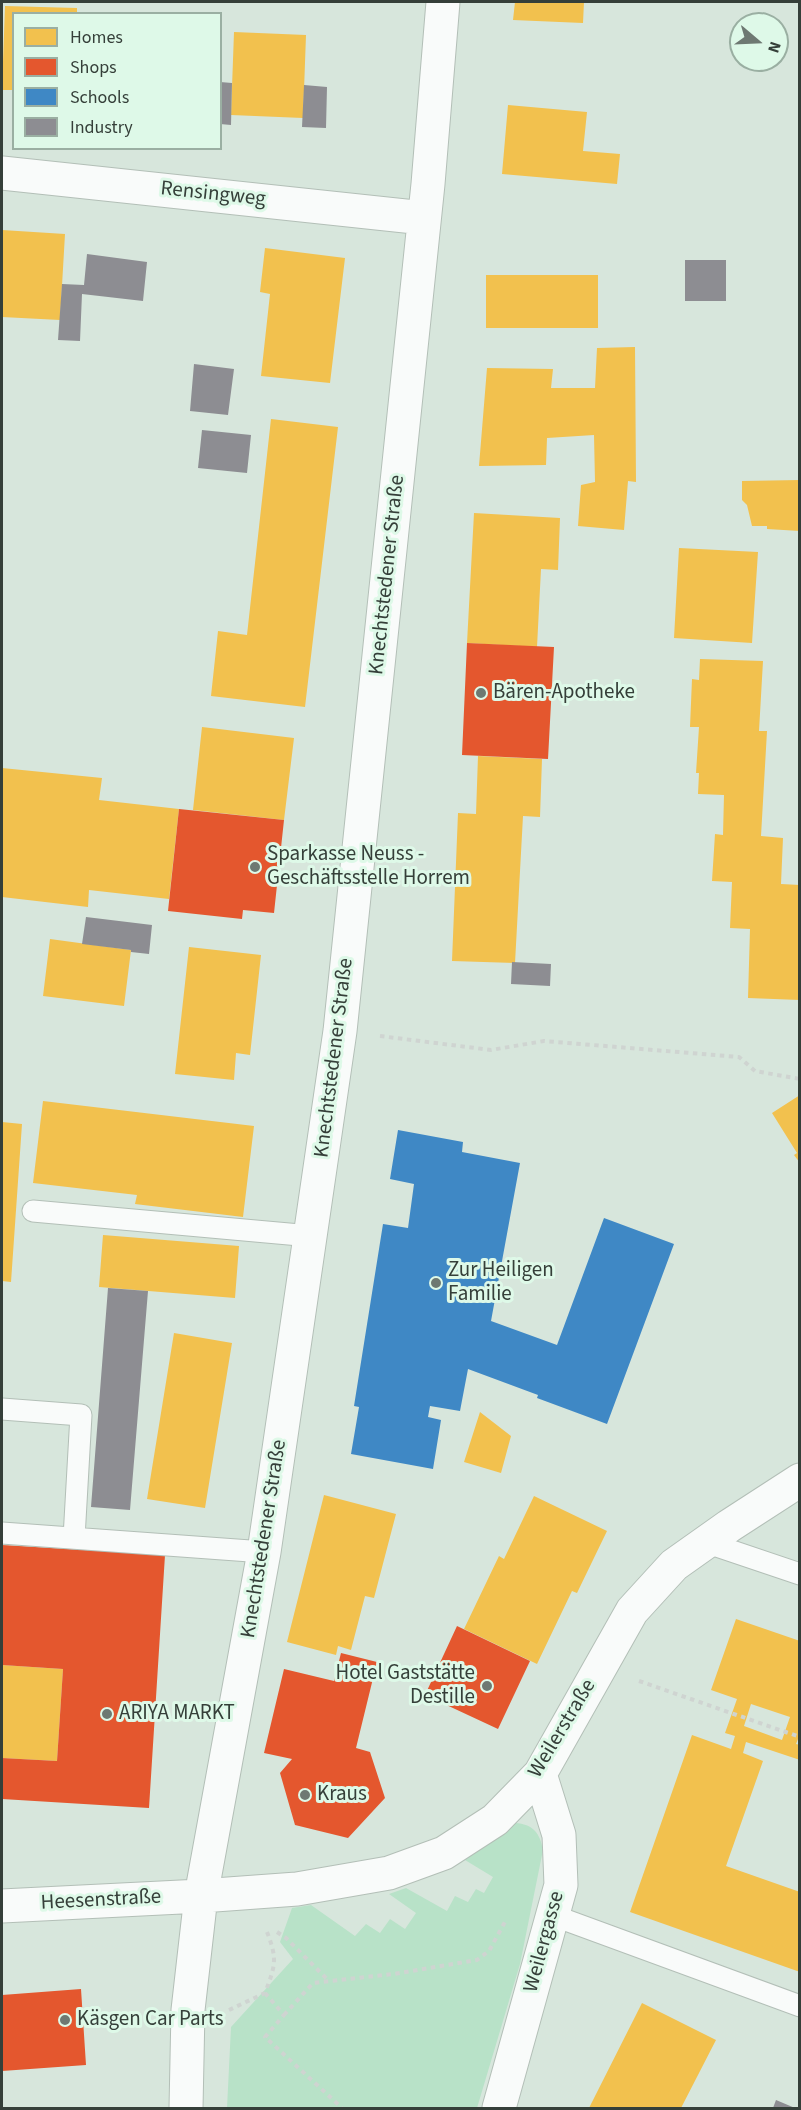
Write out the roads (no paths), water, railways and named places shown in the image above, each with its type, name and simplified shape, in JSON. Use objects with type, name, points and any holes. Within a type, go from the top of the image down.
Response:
[{"type":"street","name":"Knechtstedener Straße","points":[[186,2109],[188,2010],[201,1896],[264,1552],[340,1031],[424,218],[443,2]]},
{"type":"street","name":"Rensingweg","points":[[2,173],[424,218]]},
{"type":"street","name":"Weilerstraße","points":[[201,1896],[297,1890],[389,1873],[444,1853],[495,1820],[540,1774],[632,1611],[674,1565],[800,1480]]},
{"type":"street","name":"Weilergasse","points":[[498,2109],[561,1885],[559,1835],[540,1774]]},
{"type":"street","name":"Heesenstraße","points":[[2,1905],[201,1896]]},
{"type":"lane","points":[[33,1211],[310,1236]]},
{"type":"lane","points":[[2,1409],[81,1415],[74,1538]]},
{"type":"lane","points":[[2,1533],[264,1552]]},
{"type":"lane","points":[[705,1542],[800,1574]]},
{"type":"lane","points":[[552,1916],[800,2006]]},
{"type":"place","name":"Bären-Apotheke","points":[[481,693]]},
{"type":"place","name":"Sparkasse Neuss - Geschäftsstelle Horrem","points":[[255,867]]},
{"type":"place","name":"Zur Heiligen Familie","points":[[436,1283]]},
{"type":"place","name":"Hotel Gaststätte Destille","points":[[487,1686]]},
{"type":"place","name":"ARIYA MARKT","points":[[107,1714]]},
{"type":"place","name":"Kraus","points":[[305,1795]]},
{"type":"place","name":"Käsgen Car Parts","points":[[65,2020]]}]
